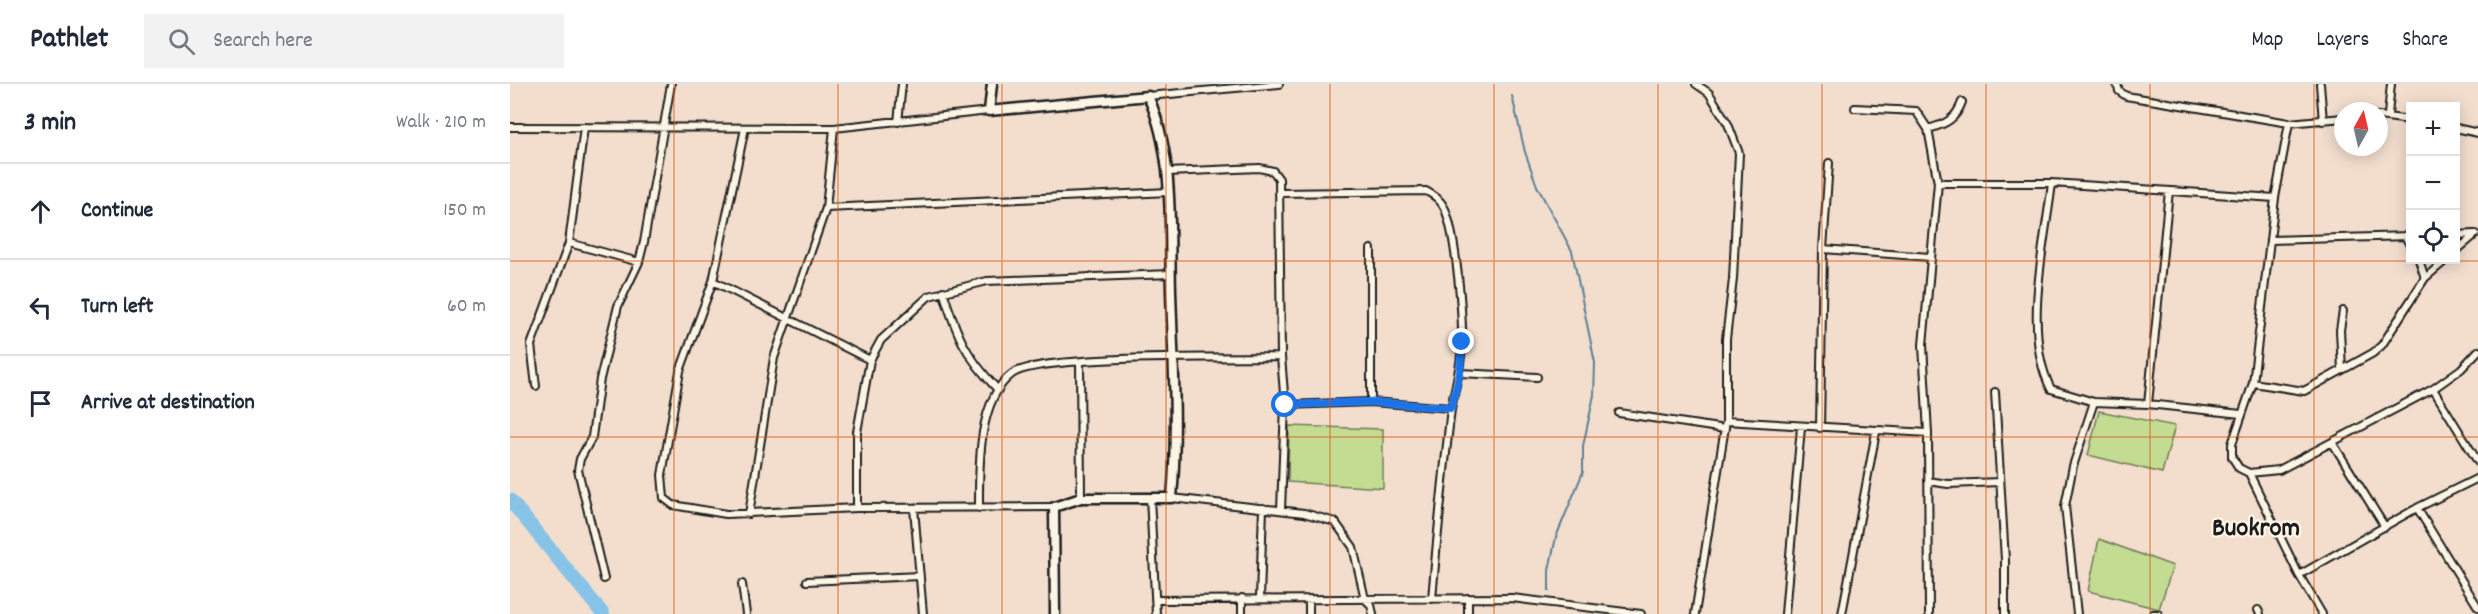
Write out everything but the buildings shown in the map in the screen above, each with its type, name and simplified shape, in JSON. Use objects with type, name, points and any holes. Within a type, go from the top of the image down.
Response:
[{"type":"street","points":[[604,579],[579,470],[580,459],[592,437],[600,379],[618,306],[639,262],[665,127],[670,84]]},
{"type":"street","points":[[898,122],[902,84]]},
{"type":"street","points":[[989,111],[992,84]]},
{"type":"street","points":[[510,127],[834,128],[1279,84]]},
{"type":"street","points":[[1695,614],[1726,421],[1726,339],[1733,279],[1739,153],[1728,124],[1709,93],[1696,84]]},
{"type":"street","points":[[2117,84],[2119,91],[2126,96],[2289,123],[2334,119]]},
{"type":"street","points":[[2320,84],[2323,121]]},
{"type":"street","points":[[2391,84],[2388,116],[2406,119]]},
{"type":"street","points":[[1148,96],[1155,112],[1169,192],[1173,359],[1172,498]]},
{"type":"street","points":[[1928,129],[1950,121],[1959,111],[1962,102]]},
{"type":"street","points":[[1855,108],[1916,111],[1928,129],[1938,183],[1923,345],[1928,433],[1929,614]]},
{"type":"street","points":[[2289,123],[2275,198],[2253,383],[2232,444],[2232,458],[2239,468],[2249,473],[2279,470],[2433,389],[2462,369],[2478,351]]},
{"type":"street","points":[[536,386],[531,345],[533,332],[569,243],[584,127]]},
{"type":"street","points":[[745,128],[713,281],[680,371],[662,488],[664,498],[674,504],[726,514],[749,514],[857,508],[1054,507],[1081,498],[1150,497],[1321,516],[1335,522],[1345,532],[1353,547],[1365,599],[1371,605],[1372,614]]},
{"type":"street","points":[[749,514],[770,376],[826,208],[834,128]]},
{"type":"street","points":[[2460,129],[2478,133]]},
{"type":"street","points":[[1820,428],[1823,249],[1829,163]]},
{"type":"street","points":[[1167,172],[1259,168],[1273,171],[1279,179],[1281,357],[1285,405],[1281,510]]},
{"type":"street","points":[[1938,183],[2052,183],[2275,198]]},
{"type":"street","points":[[2052,183],[2036,316],[2038,354],[2051,389],[2094,402],[2148,404],[2241,414]]},
{"type":"street","points":[[1279,193],[1426,191],[1439,199],[1445,210],[1454,250],[1462,342],[1460,373],[1451,408],[1432,599]]},
{"type":"street","points":[[2148,404],[2169,191]]},
{"type":"street","points":[[826,208],[1169,192]]},
{"type":"street","points":[[2460,235],[2477,235]]},
{"type":"street","points":[[2460,248],[2477,235]]},
{"type":"street","points":[[2271,240],[2406,236]]},
{"type":"street","points":[[569,243],[639,262]]},
{"type":"street","points":[[1371,249],[1371,402]]},
{"type":"street","points":[[1823,249],[1930,257]]},
{"type":"street","points":[[2420,264],[2425,278]]},
{"type":"street","points":[[2253,383],[2304,391],[2373,353],[2382,345],[2425,278],[2441,264]]},
{"type":"street","points":[[857,508],[857,432],[870,360],[881,340],[913,308],[929,296],[987,281],[1170,274]]},
{"type":"street","points":[[713,281],[789,317],[807,329],[870,360]]},
{"type":"street","points":[[943,291],[959,338],[972,364],[998,390]]},
{"type":"street","points":[[2342,370],[2340,330],[2343,311]]},
{"type":"street","points":[[980,508],[981,442],[991,405],[998,390],[1011,375],[1021,370],[1080,362],[1281,357]]},
{"type":"street","points":[[1080,362],[1081,498]]},
{"type":"street","points":[[1460,373],[1537,377]]},
{"type":"street","points":[[2433,389],[2478,462]]},
{"type":"street","points":[[1995,392],[2006,560],[2005,614]]},
{"type":"street","points":[[1285,405],[1371,402],[1451,408]]},
{"type":"street","points":[[2077,614],[2065,506],[2073,466],[2094,402]]},
{"type":"street","points":[[1618,413],[1725,429]]},
{"type":"street","points":[[1726,421],[1876,432],[1928,433]]},
{"type":"street","points":[[1785,614],[1801,427]]},
{"type":"street","points":[[1842,614],[1876,432]]},
{"type":"street","points":[[2332,442],[2385,527]]},
{"type":"street","points":[[2249,473],[2299,575],[2322,614]]},
{"type":"street","points":[[2299,575],[2417,508],[2478,479]]},
{"type":"street","points":[[1928,481],[1948,484],[2000,482]]},
{"type":"street","points":[[1150,497],[1156,614]]},
{"type":"street","points":[[1054,507],[1055,614]]},
{"type":"street","points":[[914,508],[923,614]]},
{"type":"street","points":[[1260,598],[1263,508]]},
{"type":"street","points":[[2417,508],[2478,607]]},
{"type":"street","points":[[807,581],[920,576]]},
{"type":"street","points":[[742,584],[746,614]]},
{"type":"street","points":[[1242,598],[1242,614]]},
{"type":"street","points":[[1468,598],[1468,614]]},
{"type":"street","points":[[1309,614],[1310,599]]},
{"type":"street","points":[[1156,600],[1535,599],[1641,614]]},
{"type":"street","points":[[2153,614],[2158,614]]},
{"type":"green space","points":[[2099,411],[2175,426],[2162,473],[2088,455]]},
{"type":"green space","points":[[1289,426],[1383,429],[1383,488],[1288,482]]},
{"type":"green space","points":[[2099,539],[2173,566],[2159,609],[2088,591]]},
{"type":"waterway","points":[[1512,96],[1525,152],[1537,186],[1572,251],[1595,363],[1594,395],[1583,446],[1583,472],[1556,537],[1549,570],[1549,591]]},
{"type":"waterway","points":[[510,500],[603,614]]},
{"type":"district","name":"Buokrom","points":[[2256,526]]},
{"type":"route","points":[[1285,405],[1371,402],[1451,408],[1460,373],[1462,342]]}]
